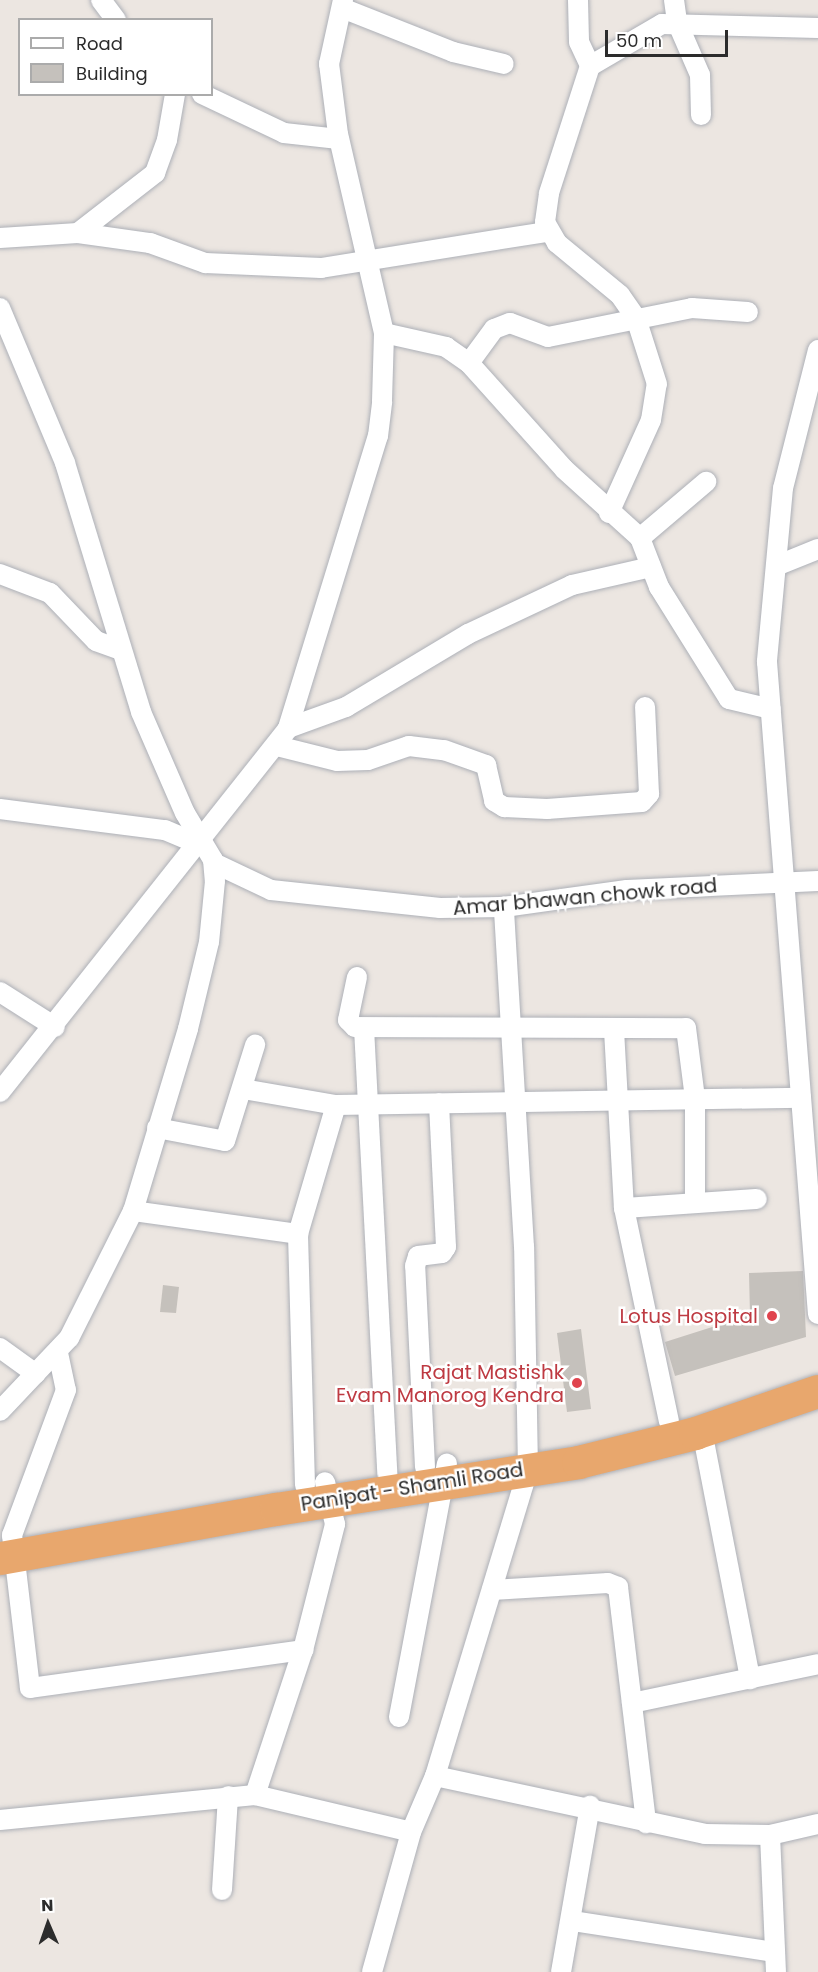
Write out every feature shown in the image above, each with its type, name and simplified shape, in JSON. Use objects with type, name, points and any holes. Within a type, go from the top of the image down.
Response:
[{"type":"highway","name":"Panipat - Shamli Road","points":[[528,1460],[669,1420],[818,1371]]},
{"type":"highway","name":"Panipat - Shamli Road","points":[[7,1546],[320,1489],[528,1460],[702,1431],[818,1391]]},
{"type":"highway","name":"Panipat - Shamli Road","points":[[320,1489],[387,1473],[439,1471]]},
{"type":"street","points":[[101,0],[114,18]]},
{"type":"street","points":[[578,0],[579,42],[590,66]]},
{"type":"street","points":[[674,0],[677,22],[700,75],[701,115]]},
{"type":"street","points":[[3,1085],[56,1027],[197,842],[278,746],[288,728],[378,436],[384,333],[339,140],[329,64],[343,4],[453,51],[504,64]]},
{"type":"street","points":[[547,231],[549,193],[590,66],[645,30],[677,22],[818,28]]},
{"type":"street","points":[[78,233],[155,173],[167,140],[175,96]]},
{"type":"street","points":[[206,96],[284,133],[339,140]]},
{"type":"street","points":[[0,238],[78,233],[150,243],[205,263],[321,268],[367,265],[547,231]]},
{"type":"street","points":[[547,231],[620,295],[636,318],[657,384],[651,420],[609,513]]},
{"type":"street","points":[[0,308],[65,463],[118,649],[197,842],[214,863],[209,942],[133,1211],[58,1353],[0,1411]]},
{"type":"street","points":[[469,363],[494,329],[502,325],[518,324],[548,337],[692,308],[748,312]]},
{"type":"street","points":[[384,333],[418,337],[446,347],[469,363],[609,513],[640,538],[651,567],[729,699],[771,708]]},
{"type":"street","points":[[818,350],[783,488],[767,662],[801,1098],[812,1183],[818,1314]]},
{"type":"street","points":[[640,538],[706,482]]},
{"type":"street","points":[[776,566],[818,549]]},
{"type":"street","points":[[288,728],[346,707],[468,634],[573,585],[651,567]]},
{"type":"street","points":[[0,574],[50,593],[96,641],[118,649]]},
{"type":"street","points":[[278,746],[337,761],[368,760],[409,746],[444,750],[486,765],[494,801],[504,807],[547,809],[642,802],[650,794],[645,707]]},
{"type":"street","points":[[0,809],[158,829],[197,842]]},
{"type":"street","name":"Amar bhawan chowk road","points":[[214,863],[284,892],[387,906],[504,907],[627,890],[818,881]]},
{"type":"street","points":[[372,1972],[411,1832],[435,1776],[492,1590],[528,1460],[504,907]]},
{"type":"street","points":[[357,977],[348,1020],[353,1027],[511,1027],[614,1030],[687,1028],[695,1098],[695,1202]]},
{"type":"street","points":[[0,992],[56,1027]]},
{"type":"street","points":[[364,1028],[365,1104],[387,1473]]},
{"type":"street","points":[[614,1030],[624,1208],[669,1420]]},
{"type":"street","points":[[157,1128],[225,1141],[255,1045]]},
{"type":"street","points":[[243,1089],[336,1105],[801,1098]]},
{"type":"street","points":[[399,1717],[439,1471],[415,1266],[418,1256],[442,1252],[446,1247],[439,1103]]},
{"type":"street","points":[[255,1795],[303,1650],[335,1524],[320,1489],[298,1234],[336,1105]]},
{"type":"street","points":[[624,1208],[757,1199]]},
{"type":"street","points":[[133,1211],[298,1234]]},
{"type":"street","points":[[0,1348],[36,1374]]},
{"type":"street","points":[[58,1353],[66,1390],[7,1546],[27,1681],[33,1690],[303,1650]]},
{"type":"street","points":[[702,1431],[750,1679]]},
{"type":"street","points":[[492,1590],[616,1585],[646,1823]]},
{"type":"street","points":[[632,1703],[818,1664]]},
{"type":"street","points":[[435,1776],[590,1806],[646,1823],[705,1834],[770,1835],[818,1824]]},
{"type":"street","points":[[0,1820],[255,1795],[411,1832]]},
{"type":"street","points":[[222,1890],[228,1796]]},
{"type":"street","points":[[561,1972],[572,1921],[590,1806]]},
{"type":"street","points":[[770,1835],[776,1972]]},
{"type":"street","points":[[572,1921],[776,1952]]},
{"type":"building","points":[[803,1271],[806,1337],[675,1376],[665,1342],[750,1315],[749,1273]]},
{"type":"building","points":[[163,1285],[179,1287],[176,1313],[160,1312]]},
{"type":"building","points":[[581,1329],[591,1409],[567,1412],[557,1333]]},
{"type":"place","name":"Lotus Hospital","points":[[772,1316]]},
{"type":"place","name":"Rajat Mastishk Evam Manorog Kendra","points":[[577,1383]]}]
